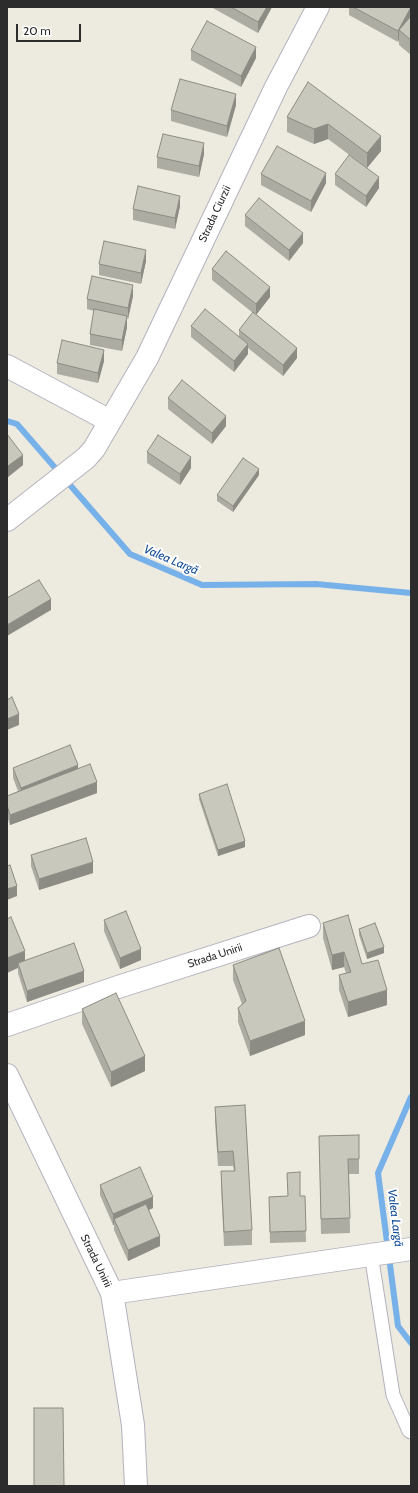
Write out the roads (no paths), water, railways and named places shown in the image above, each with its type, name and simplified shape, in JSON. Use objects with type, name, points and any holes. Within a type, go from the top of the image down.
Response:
[{"type":"street","name":"Strada Ciurzii","points":[[7,520],[86,458],[94,449],[147,358],[276,87],[318,7]]},
{"type":"street","points":[[7,366],[110,421]]},
{"type":"street","name":"Strada Unirii","points":[[7,1025],[118,987],[309,926]]},
{"type":"street","name":"Strada Unirii","points":[[7,1074],[112,1292],[133,1425],[136,1486]]},
{"type":"street","points":[[112,1292],[407,1249]]},
{"type":"lane","points":[[376,1254],[393,1395],[409,1431],[411,1432]]},
{"type":"waterway","name":"Valea Largă","points":[[7,421],[17,424],[130,554],[202,585],[316,584],[411,593]]},
{"type":"waterway","name":"Valea Largă","points":[[411,1097],[378,1173],[398,1326],[411,1343]]}]
